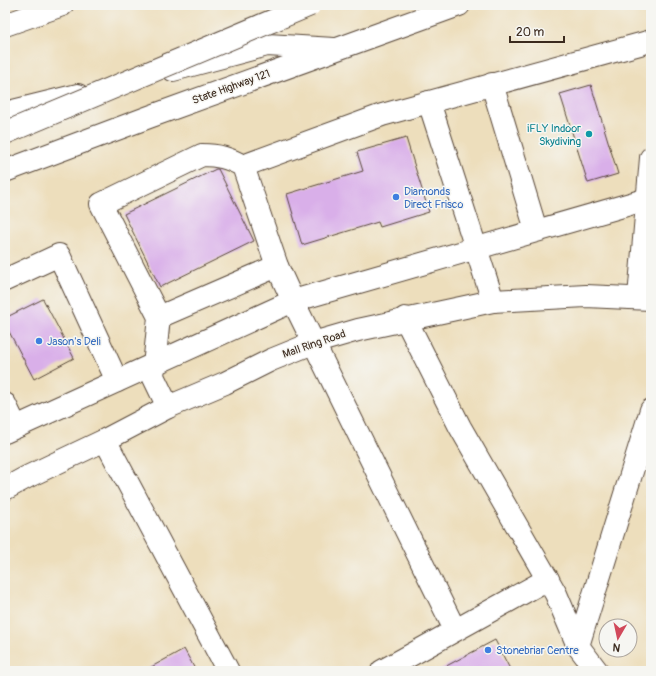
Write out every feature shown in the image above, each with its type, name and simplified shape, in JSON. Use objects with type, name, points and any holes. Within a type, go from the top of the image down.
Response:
[{"type":"main road","points":[[5,25],[62,5]]},
{"type":"main road","points":[[5,133],[310,5]]},
{"type":"main road","name":"State Highway 121","points":[[5,171],[96,136],[459,5]]},
{"type":"main road","points":[[5,113],[266,45],[334,50]]},
{"type":"main road","points":[[243,166],[382,115],[492,84],[650,46]]},
{"type":"main road","points":[[492,84],[536,230]]},
{"type":"main road","points":[[429,102],[493,301]]},
{"type":"main road","points":[[168,407],[153,376],[159,317],[101,204],[202,155],[216,155],[230,158],[243,166],[277,266],[313,343],[455,630]]},
{"type":"main road","points":[[645,298],[651,158]]},
{"type":"main road","points":[[5,404],[11,430],[293,301],[649,197]]},
{"type":"main road","points":[[5,280],[58,255],[117,381]]},
{"type":"main road","points":[[159,317],[277,266]]},
{"type":"main road","name":"Mall Ring Road","points":[[5,489],[168,407],[313,343],[405,318],[493,301],[586,296],[645,298]]},
{"type":"main road","points":[[405,318],[460,427],[556,594],[578,646],[597,671]]},
{"type":"main road","points":[[578,646],[651,410]]},
{"type":"main road","points":[[105,440],[228,671]]},
{"type":"main road","points":[[382,671],[548,579]]},
{"type":"building","name":"iFLY Indoor Skydiving","points":[[591,85],[618,174],[588,183],[560,94]]},
{"type":"building","points":[[406,138],[429,212],[380,227],[378,222],[302,245],[287,194],[363,171],[357,152]]},
{"type":"building","points":[[218,169],[254,241],[160,287],[124,214]]},
{"type":"building","name":"Jason's Deli","points":[[43,299],[74,358],[34,379],[5,324],[5,318]]},
{"type":"building","name":"Stonebriar Centre","points":[[495,640],[511,671],[437,671]]},
{"type":"building","points":[[184,649],[196,671],[144,671]]},
{"type":"place","name":"iFLY Indoor Skydiving","points":[[589,134]]},
{"type":"place","name":"Diamonds Direct Frisco","points":[[396,197]]},
{"type":"place","name":"Jason's Deli","points":[[39,341]]},
{"type":"place","name":"Stonebriar Centre","points":[[488,650]]}]
